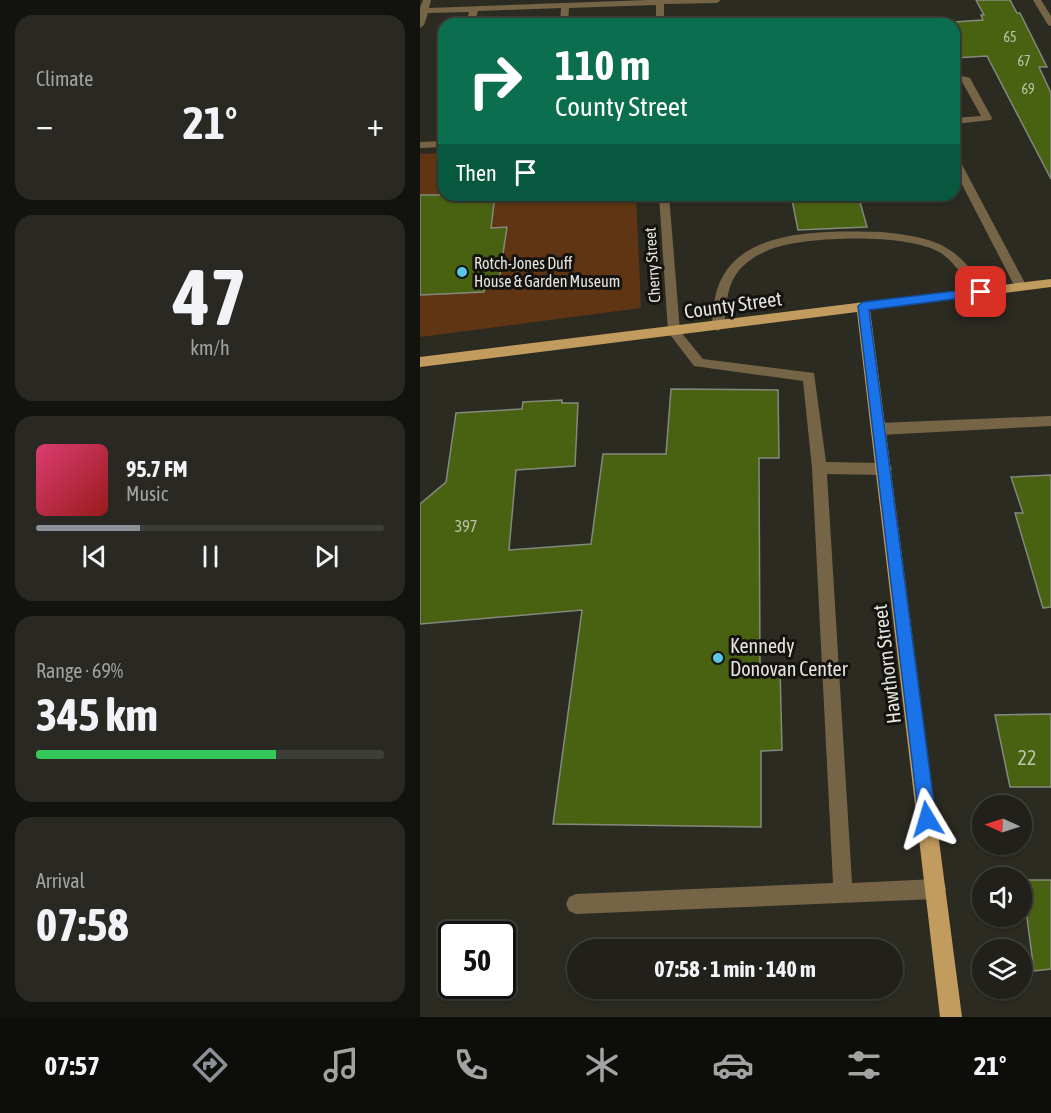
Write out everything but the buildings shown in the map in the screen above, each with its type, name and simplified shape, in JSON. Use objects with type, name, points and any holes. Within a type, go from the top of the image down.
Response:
[{"type":"main road","name":"County Street","points":[[420,362],[1051,283]]},
{"type":"main road","name":"Hawthorn Street","points":[[863,306],[885,469],[951,1017]]},
{"type":"street","points":[[420,26],[422,11],[428,0]]},
{"type":"street","points":[[422,11],[717,0]]},
{"type":"street","points":[[1037,0],[1051,23]]},
{"type":"street","points":[[660,2],[660,18]]},
{"type":"street","points":[[564,18],[565,6]]},
{"type":"street","points":[[472,18],[474,9]]},
{"type":"street","points":[[960,120],[987,118],[965,78]]},
{"type":"street","points":[[420,145],[438,144]]},
{"type":"street","points":[[960,170],[1021,287]]},
{"type":"street","name":"Cherry Street","points":[[664,201],[674,332]]},
{"type":"street","points":[[718,326],[720,296],[733,270],[759,249],[811,237],[874,236],[915,239],[945,250],[981,292]]},
{"type":"street","points":[[674,332],[699,363],[809,377],[819,468],[843,893]]},
{"type":"street","points":[[880,429],[1051,421]]},
{"type":"street","points":[[819,468],[885,469]]},
{"type":"street","points":[[576,904],[936,889]]},
{"type":"shaded area","points":[[438,153],[438,201],[636,201],[641,308],[420,337],[420,154]]},
{"type":"place","name":"Rotch-Jones Duff House & Garden Museum","points":[[462,272]]},
{"type":"place","name":"Kennedy Donovan Center","points":[[718,658]]},
{"type":"route","points":[[927,819],[863,306],[981,292]]}]
